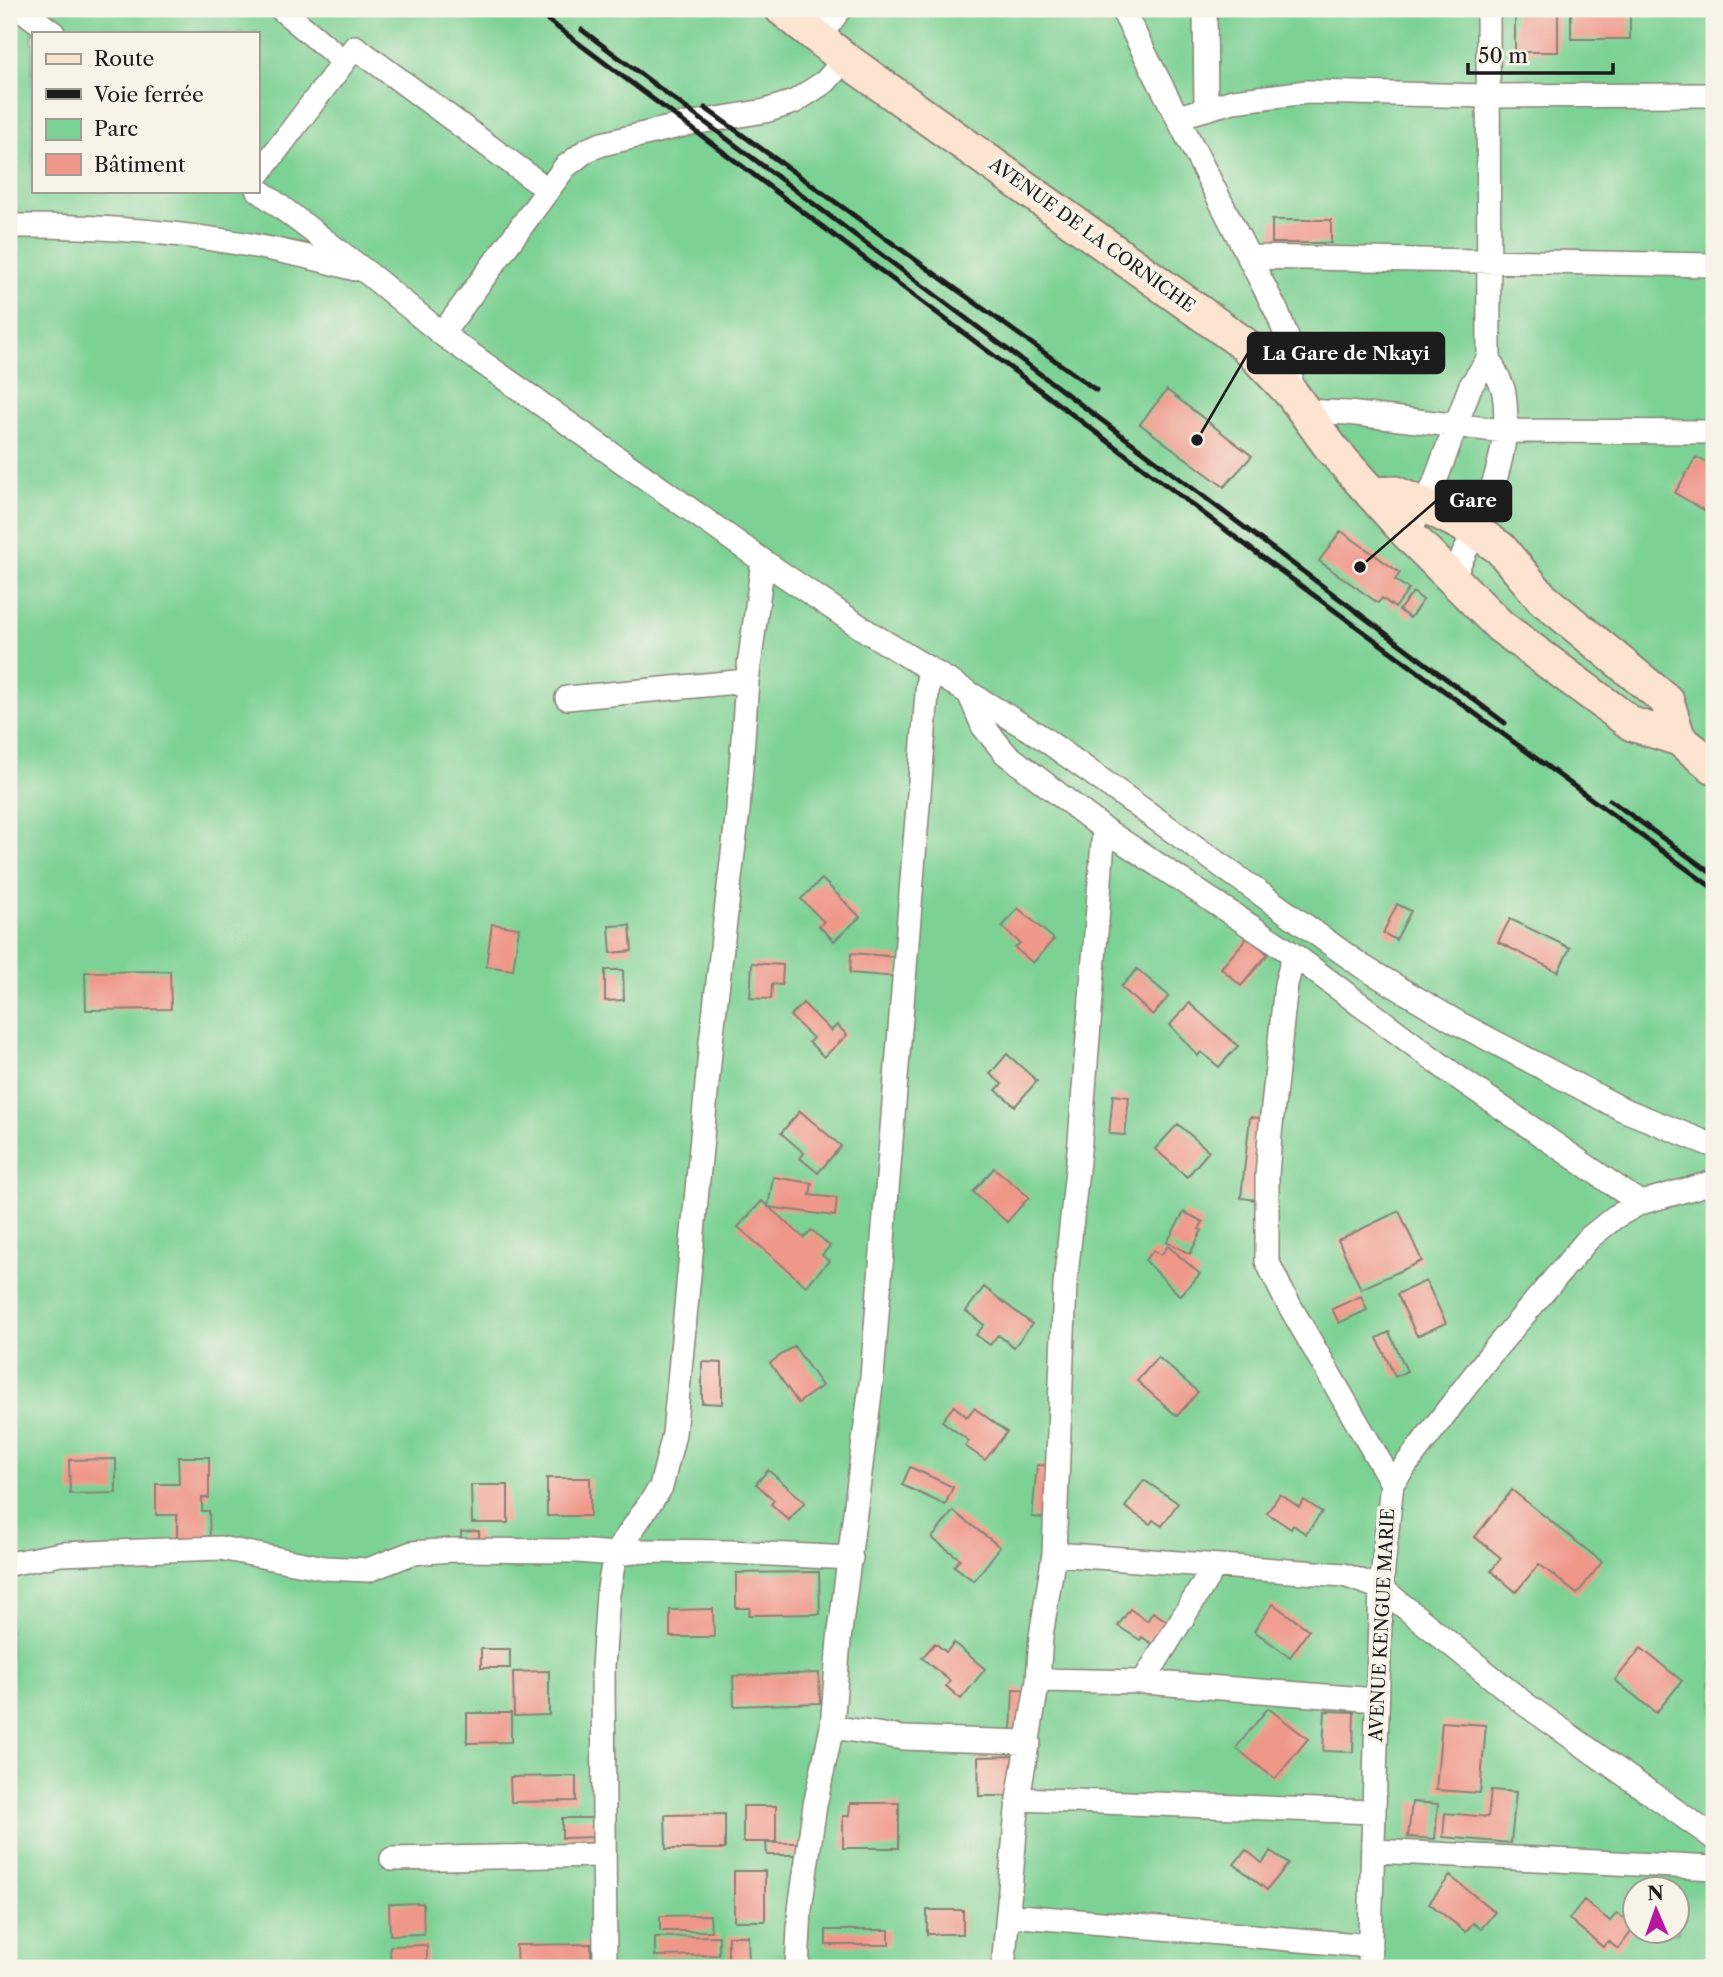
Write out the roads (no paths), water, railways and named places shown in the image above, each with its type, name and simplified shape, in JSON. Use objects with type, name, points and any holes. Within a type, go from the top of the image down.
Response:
[{"type":"street","points":[[21,9],[52,32]]},
{"type":"street","points":[[281,9],[342,60]]},
{"type":"street","name":"AVENUE DE LA CORNICHE","points":[[782,9],[845,59],[1244,344],[1298,402],[1371,494],[1500,626],[1632,724],[1679,739],[1714,767]]},
{"type":"street","points":[[819,38],[840,9]]},
{"type":"street","points":[[1122,9],[1250,257],[1288,340],[1298,402],[1504,431],[1714,432]]},
{"type":"street","points":[[1205,9],[1206,108]]},
{"type":"street","points":[[1452,578],[1492,494],[1504,431],[1504,392],[1489,358],[1486,96],[1488,9]]},
{"type":"street","points":[[259,173],[342,60],[351,49],[358,47],[548,190]]},
{"type":"street","points":[[442,334],[565,167],[587,150],[687,124],[765,111],[794,102],[826,81],[845,59]]},
{"type":"street","points":[[1178,117],[1206,108],[1273,94],[1307,92],[1486,96],[1714,95]]},
{"type":"street","points":[[259,191],[369,274],[442,334],[763,561],[929,669],[1040,736],[1363,967],[1458,1023],[1622,1109],[1714,1146]]},
{"type":"street","points":[[9,226],[111,228],[214,237],[310,256],[369,274]]},
{"type":"street","points":[[1250,257],[1714,265]]},
{"type":"street","points":[[1407,533],[1426,506],[1470,387],[1489,358]]},
{"type":"street","points":[[1371,494],[1395,494],[1426,506],[1475,531],[1500,548],[1543,598],[1667,701],[1679,739]]},
{"type":"street","points":[[604,1968],[603,1667],[608,1594],[615,1554],[661,1487],[674,1434],[712,1042],[738,810],[747,681],[763,561]]},
{"type":"street","points":[[797,1968],[800,1909],[815,1805],[832,1727],[839,1640],[851,1558],[852,1522],[872,1377],[929,669]]},
{"type":"street","points":[[567,698],[747,681]]},
{"type":"street","points":[[969,693],[983,726],[1005,754],[1104,829],[1294,955],[1452,1074],[1640,1203]]},
{"type":"street","points":[[1003,1968],[1018,1799],[1029,1742],[1054,1554],[1065,1285],[1080,1141],[1104,829]]},
{"type":"street","points":[[1294,955],[1286,984],[1270,1135],[1267,1261],[1284,1296],[1392,1483]]},
{"type":"street","name":"AVENUE KENGUE MARIE","points":[[1370,1957],[1381,1588],[1392,1483],[1489,1356],[1589,1238],[1615,1217],[1640,1203],[1714,1182]]},
{"type":"street","points":[[9,1564],[61,1554],[220,1548],[325,1568],[368,1570],[412,1553],[432,1551],[541,1550],[615,1554],[643,1551],[730,1552],[851,1558]]},
{"type":"street","points":[[1054,1554],[1344,1575],[1381,1588],[1525,1704],[1714,1838]]},
{"type":"street","points":[[1143,1682],[1214,1567]]},
{"type":"street","points":[[1038,1680],[1143,1682],[1377,1700]]},
{"type":"street","points":[[832,1727],[903,1738],[1029,1742]]},
{"type":"street","points":[[1018,1799],[1373,1812]]},
{"type":"street","points":[[1375,1851],[1714,1868]]},
{"type":"street","points":[[392,1859],[603,1855]]},
{"type":"street","points":[[1008,1915],[1370,1957]]},
{"type":"railway","points":[[533,9],[1259,555],[1714,889]]},
{"type":"railway","points":[[582,30],[1505,723]]},
{"type":"railway","points":[[705,108],[1096,390]]},
{"type":"railway","points":[[1610,800],[1714,875]]},
{"type":"place","name":"La Gare de Nkayi","points":[[1197,440]]},
{"type":"place","name":"Gare","points":[[1360,567]]}]
